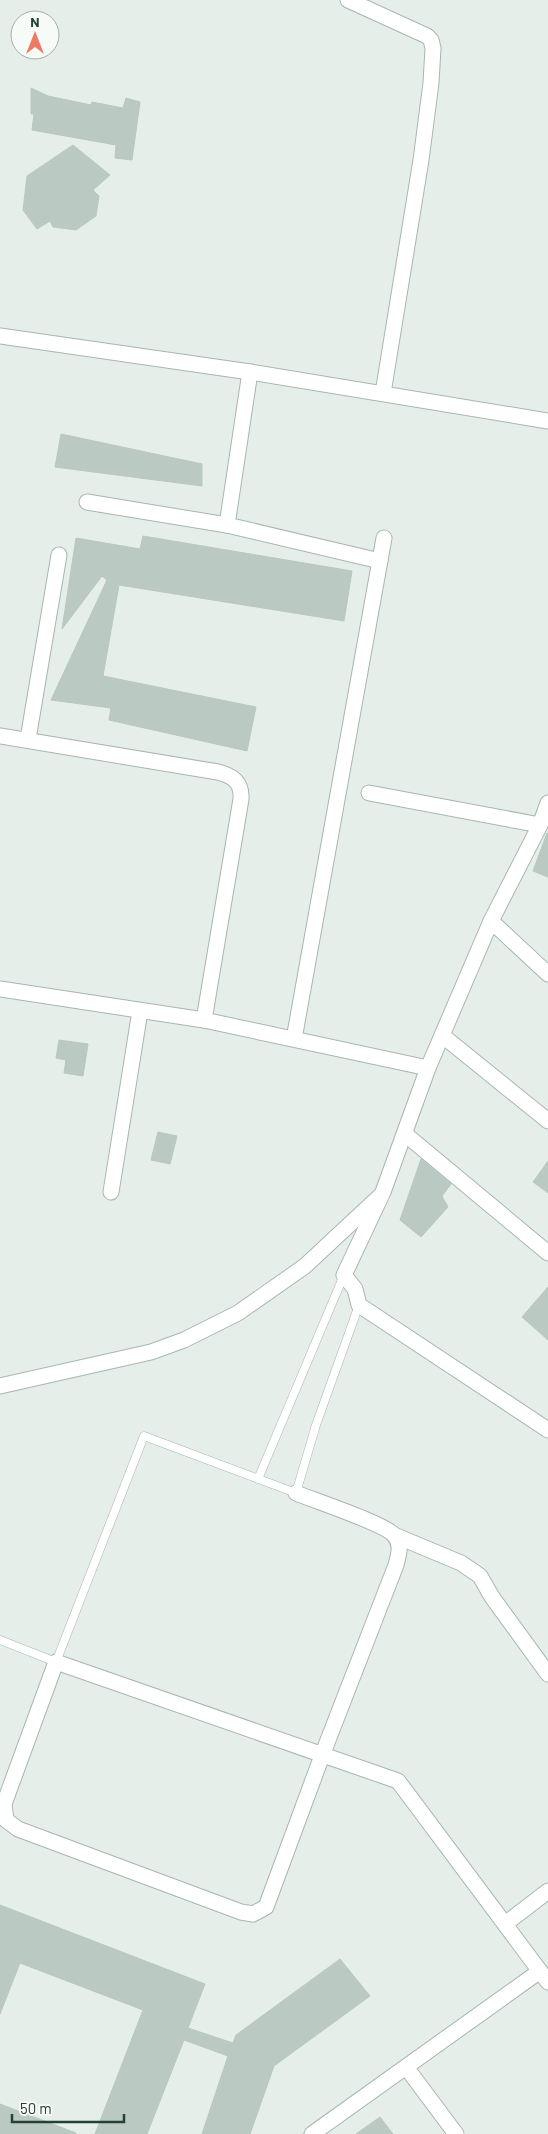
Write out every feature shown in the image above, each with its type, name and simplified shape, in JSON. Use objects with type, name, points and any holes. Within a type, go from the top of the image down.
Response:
[{"type":"street","points":[[348,0],[427,36],[431,40],[433,48],[431,83],[421,160],[383,393]]},
{"type":"street","points":[[0,336],[250,372],[548,422]]},
{"type":"street","points":[[227,525],[250,372]]},
{"type":"street","points":[[87,502],[227,525],[380,561]]},
{"type":"street","points":[[294,1038],[384,538]]},
{"type":"street","points":[[28,739],[59,555]]},
{"type":"street","points":[[0,736],[28,739],[218,772],[229,775],[242,788],[204,1020]]},
{"type":"street","points":[[369,793],[540,825]]},
{"type":"street","points":[[548,803],[540,825],[491,921],[428,1068],[383,1192],[344,1275],[354,1289],[359,1305],[548,1430]]},
{"type":"street","points":[[491,921],[548,974]]},
{"type":"street","points":[[0,989],[204,1020],[428,1068]]},
{"type":"street","points":[[111,1192],[140,1011]]},
{"type":"street","points":[[443,1036],[548,1122]]},
{"type":"street","points":[[404,1134],[548,1253]]},
{"type":"street","points":[[0,1386],[151,1352],[184,1340],[238,1313],[306,1266],[383,1192]]},
{"type":"street","points":[[296,1493],[378,1525],[394,1535],[461,1563],[480,1576],[492,1598],[548,1674]]},
{"type":"street","points":[[316,2133],[406,2067],[544,1976],[398,1781],[323,1753],[56,1662],[4,1804],[6,1820],[18,1829],[241,1912],[253,1914],[266,1907],[323,1753],[396,1564],[400,1550],[394,1535]]},
{"type":"street","points":[[505,1924],[548,1891]]},
{"type":"street","points":[[406,2067],[456,2134]]},
{"type":"lane","points":[[258,1479],[344,1275]]},
{"type":"lane","points":[[0,1640],[56,1662],[144,1436],[296,1493],[316,1426],[359,1305]]},
{"type":"building","points":[[31,88],[48,96],[91,105],[92,102],[123,108],[126,98],[140,102],[132,160],[115,158],[116,145],[32,130],[34,114],[31,114]]},
{"type":"building","points":[[73,145],[110,175],[93,190],[99,196],[96,216],[76,230],[53,227],[50,221],[37,229],[23,210],[27,176]]},
{"type":"building","points":[[61,434],[202,464],[202,486],[55,467]]},
{"type":"building","points":[[143,536],[352,571],[344,621],[119,585],[103,676],[256,707],[247,751],[109,720],[111,708],[51,700],[107,580],[102,576],[62,629],[76,538],[140,549]]},
{"type":"building","points":[[548,833],[548,877],[533,871]]},
{"type":"building","points":[[59,1040],[88,1044],[83,1076],[64,1073],[66,1060],[56,1058]]},
{"type":"building","points":[[158,1132],[177,1136],[170,1164],[151,1160]]},
{"type":"building","points":[[421,1159],[451,1184],[442,1196],[448,1207],[421,1237],[400,1220]]},
{"type":"building","points":[[548,1161],[548,1193],[533,1182]]},
{"type":"building","points":[[548,1287],[548,1340],[522,1317]]},
{"type":"building","points":[[0,1905],[205,1984],[188,2028],[233,2043],[236,2035],[340,1959],[370,1996],[274,2066],[250,2134],[202,2134],[228,2056],[184,2040],[147,2134],[95,2134],[143,2010],[20,1963],[0,2014]]},
{"type":"building","points":[[0,2104],[76,2133],[76,2134],[0,2134]]},
{"type":"building","points":[[380,2117],[393,2134],[356,2134]]}]
